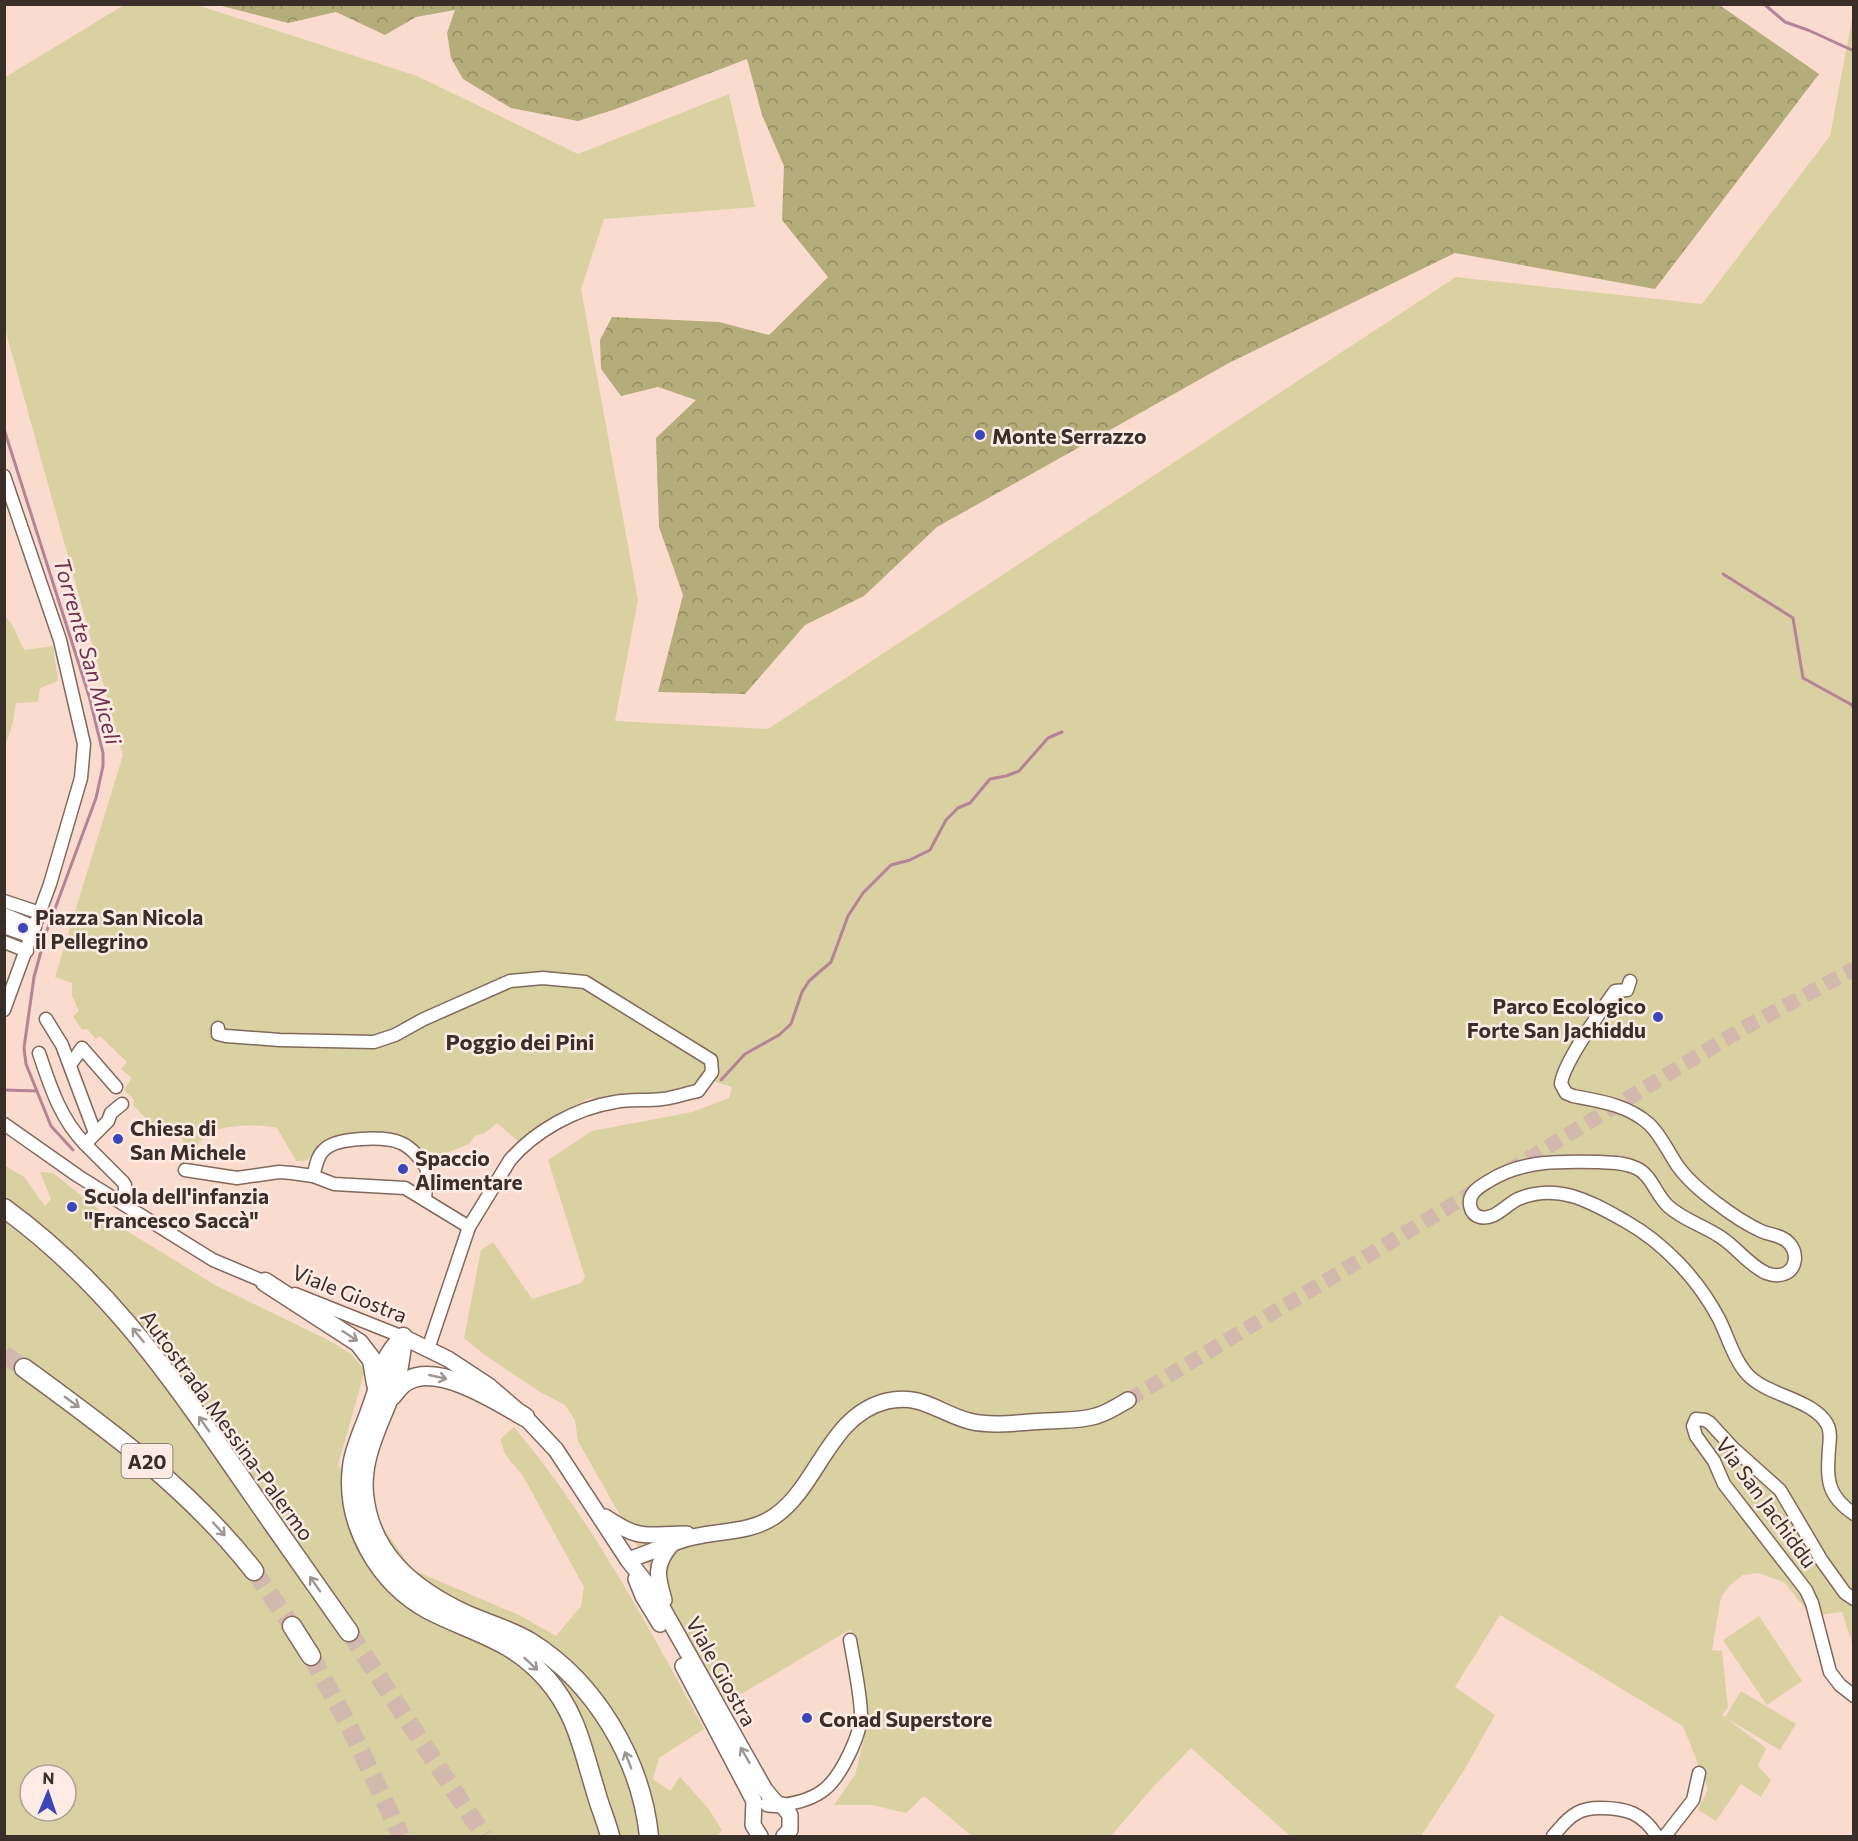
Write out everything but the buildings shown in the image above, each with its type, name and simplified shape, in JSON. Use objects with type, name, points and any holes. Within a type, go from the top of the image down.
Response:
[{"type":"highway","name":"Autostrada Messina-Palermo","points":[[4,1208],[59,1252],[111,1304],[159,1361],[349,1632]]},
{"type":"highway","points":[[265,1282],[359,1343],[366,1350],[374,1368],[382,1397]]},
{"type":"highway","points":[[404,1337],[397,1378],[382,1397],[357,1445],[352,1467],[352,1498],[357,1523],[374,1558],[402,1591],[429,1610],[519,1636],[542,1650],[570,1674],[594,1700],[610,1723],[625,1752],[646,1816],[648,1836]]},
{"type":"highway","name":"A20","points":[[24,1368],[116,1436],[178,1487],[221,1531],[254,1571]]},
{"type":"highway","points":[[382,1397],[410,1379],[434,1375],[488,1396],[525,1417]]},
{"type":"highway","points":[[465,1620],[513,1648],[533,1664],[552,1686],[577,1728],[609,1833]]},
{"type":"highway","points":[[292,1626],[311,1656]]},
{"type":"main road","name":"Viale Giostra","points":[[404,1337],[469,1372],[525,1417],[556,1450],[628,1560],[654,1593],[765,1790],[790,1815],[789,1831]]},
{"type":"main road","points":[[628,1560],[679,1541],[746,1529],[767,1521],[793,1499],[846,1426],[861,1413],[878,1404],[897,1400],[918,1401],[972,1422],[994,1424],[1086,1418],[1106,1413],[1128,1400]]},
{"type":"main road","points":[[600,1514],[633,1534],[657,1536],[711,1534]]},
{"type":"main road","points":[[628,1560],[643,1543],[657,1536]]},
{"type":"main road","points":[[671,1545],[663,1554],[658,1570],[664,1600],[679,1640]]},
{"type":"main road","name":"Viale Giostra","points":[[628,1560],[643,1596],[670,1642],[754,1801],[754,1828]]},
{"type":"main road","points":[[754,1828],[761,1807],[767,1804],[779,1804]]},
{"type":"street","points":[[4,476],[60,640],[84,744],[81,778],[34,932],[4,1010]]},
{"type":"street","points":[[4,901],[40,913]]},
{"type":"street","points":[[9,922],[34,932]]},
{"type":"street","points":[[4,942],[27,951]]},
{"type":"street","points":[[218,1028],[218,1034],[226,1036],[280,1040],[374,1042],[395,1035],[434,1014],[510,981],[543,978],[585,982],[711,1060],[712,1072],[698,1091],[663,1099],[618,1101],[582,1110],[540,1134],[516,1153],[469,1227],[428,1349]]},
{"type":"street","points":[[1630,981],[1627,990],[1615,992],[1606,1003],[1564,1069],[1560,1084],[1566,1093],[1620,1107],[1649,1123],[1677,1164],[1699,1189],[1749,1225],[1786,1240],[1791,1245],[1796,1257],[1793,1267],[1788,1272],[1776,1276],[1757,1268],[1730,1243],[1669,1207],[1640,1170],[1623,1164],[1569,1161],[1534,1164],[1513,1169],[1502,1173],[1475,1190],[1470,1200],[1472,1211],[1482,1218],[1489,1217],[1515,1200],[1529,1195],[1568,1194],[1583,1198],[1639,1229],[1696,1282],[1711,1304],[1745,1372],[1762,1386],[1810,1409],[1825,1421],[1830,1433],[1829,1484],[1836,1499],[1854,1514]]},
{"type":"street","points":[[46,1018],[62,1045],[95,1133]]},
{"type":"street","points":[[70,1065],[82,1048],[117,1087]]},
{"type":"street","points":[[39,1053],[56,1101],[70,1129],[123,1182],[125,1204]]},
{"type":"street","points":[[85,1144],[108,1121],[111,1113],[122,1104]]},
{"type":"street","name":"Viale Giostra","points":[[4,1125],[78,1176],[213,1260],[404,1337]]},
{"type":"street","points":[[314,1176],[320,1153],[330,1144],[354,1140],[398,1142],[411,1150],[427,1169],[425,1200]]},
{"type":"street","points":[[185,1170],[237,1178],[279,1172],[314,1176],[334,1184],[405,1188],[469,1227]]},
{"type":"street","name":"Via San Jachiddu","points":[[1854,1599],[1845,1593],[1830,1573],[1780,1490],[1733,1448],[1710,1423],[1705,1419],[1696,1419],[1694,1430],[1714,1461],[1724,1484],[1806,1590],[1812,1603],[1830,1672],[1840,1685],[1854,1696]]},
{"type":"street","points":[[789,1831],[798,1810],[835,1778],[849,1755],[859,1728],[860,1704],[850,1640]]},
{"type":"street","points":[[1665,1836],[1693,1800],[1699,1773]]},
{"type":"street","points":[[779,1804],[809,1799]]},
{"type":"street","points":[[1553,1836],[1578,1812],[1605,1808],[1631,1811],[1657,1836]]},
{"type":"shaded area","points":[[194,4],[417,76],[578,154],[729,94],[755,207],[604,219],[581,289],[638,600],[615,721],[768,729],[1456,277],[1702,304],[1830,136],[1853,14],[1853,1646],[1842,1612],[1811,1616],[1784,1582],[1758,1573],[1743,1575],[1730,1585],[1721,1597],[1712,1650],[1722,1651],[1728,1707],[1722,1715],[1725,1717],[1741,1691],[1796,1724],[1780,1750],[1726,1718],[1766,1748],[1758,1766],[1771,1780],[1761,1797],[1741,1784],[1716,1821],[1698,1810],[1708,1789],[1683,1726],[1500,1615],[1455,1687],[1495,1715],[1466,1767],[1421,1836],[1290,1836],[1191,1748],[1154,1786],[1111,1836],[972,1836],[924,1796],[906,1813],[872,1805],[834,1805],[855,1775],[864,1739],[851,1629],[726,1703],[578,1441],[575,1420],[565,1405],[540,1392],[464,1338],[481,1250],[493,1242],[532,1299],[581,1283],[585,1277],[548,1160],[592,1131],[692,1112],[729,1098],[732,1087],[700,1077],[695,1085],[679,1090],[587,1099],[520,1143],[497,1123],[485,1133],[475,1136],[469,1144],[444,1154],[429,1165],[404,1141],[323,1145],[308,1159],[296,1161],[277,1128],[237,1126],[211,1133],[199,1142],[193,1167],[179,1166],[182,1138],[160,1133],[133,1105],[134,1100],[124,1090],[132,1078],[121,1069],[127,1062],[100,1036],[96,1039],[87,1029],[82,1030],[73,1016],[79,1011],[72,996],[72,983],[55,977],[123,755],[5,329],[4,78],[124,5]]},
{"type":"shaded area","points":[[5,615],[24,650],[53,646],[58,681],[40,688],[38,702],[16,703],[5,747]]},
{"type":"shaded area","points":[[4,1165],[24,1177],[45,1206],[51,1199],[40,1172],[53,1173],[122,1228],[215,1285],[328,1340],[351,1354],[365,1370],[338,1465],[413,1570],[519,1615],[556,1636],[581,1606],[584,1587],[523,1476],[505,1454],[500,1439],[514,1427],[568,1498],[617,1573],[704,1729],[659,1758],[653,1779],[670,1791],[680,1777],[708,1808],[722,1830],[717,1836],[5,1836]]},
{"type":"shaded area","points":[[1759,1616],[1802,1681],[1767,1705],[1723,1640]]},
{"type":"green space","points":[[1718,4],[1819,74],[1655,289],[1455,253],[1229,363],[937,527],[864,596],[805,625],[745,694],[658,692],[683,595],[659,527],[656,438],[696,400],[658,387],[621,396],[601,369],[600,340],[612,317],[719,322],[769,335],[828,277],[782,220],[784,166],[762,115],[747,59],[616,109],[578,121],[511,108],[463,79],[451,58],[447,33],[455,10],[416,17],[385,35],[336,12],[288,23],[218,5]]},
{"type":"waterway","points":[[1764,4],[1785,22],[1854,51]]},
{"type":"waterway","name":"Torrente San Miceli","points":[[4,429],[89,696],[103,753],[103,766],[96,798],[46,933],[34,977],[24,1048],[26,1064],[51,1126],[73,1150]]},
{"type":"waterway","points":[[1723,574],[1793,618],[1803,678],[1852,705],[1854,709]]},
{"type":"waterway","points":[[721,1080],[745,1054],[779,1035],[791,1024],[802,992],[809,981],[831,962],[848,916],[863,893],[891,865],[910,860],[930,850],[946,820],[958,808],[970,803],[990,779],[1019,771],[1048,738],[1062,732]]},
{"type":"waterway","points":[[4,1090],[36,1091]]},
{"type":"tunnel","points":[[1508,1171],[1744,1028],[1854,969]]},
{"type":"tunnel","points":[[1128,1400],[1480,1188]]},
{"type":"tunnel","points":[[4,1354],[24,1368]]},
{"type":"tunnel","points":[[254,1571],[292,1626]]},
{"type":"tunnel","points":[[349,1632],[484,1836]]},
{"type":"tunnel","points":[[311,1656],[350,1728],[401,1836]]},
{"type":"place","name":"Monte Serrazzo","points":[[980,435]]},
{"type":"place","name":"Piazza San Nicola il Pellegrino","points":[[23,928]]},
{"type":"place","name":"Parco Ecologico Forte San Jachiddu","points":[[1658,1017]]},
{"type":"place","name":"Chiesa di San Michele","points":[[118,1139]]},
{"type":"place","name":"Spaccio Alimentare","points":[[403,1169]]},
{"type":"place","name":"Scuola dell'infanzia \"Francesco Saccà\"","points":[[72,1207]]},
{"type":"place","name":"Conad Superstore","points":[[807,1718]]},
{"type":"district","name":"Poggio dei Pini","points":[[520,1041]]}]
